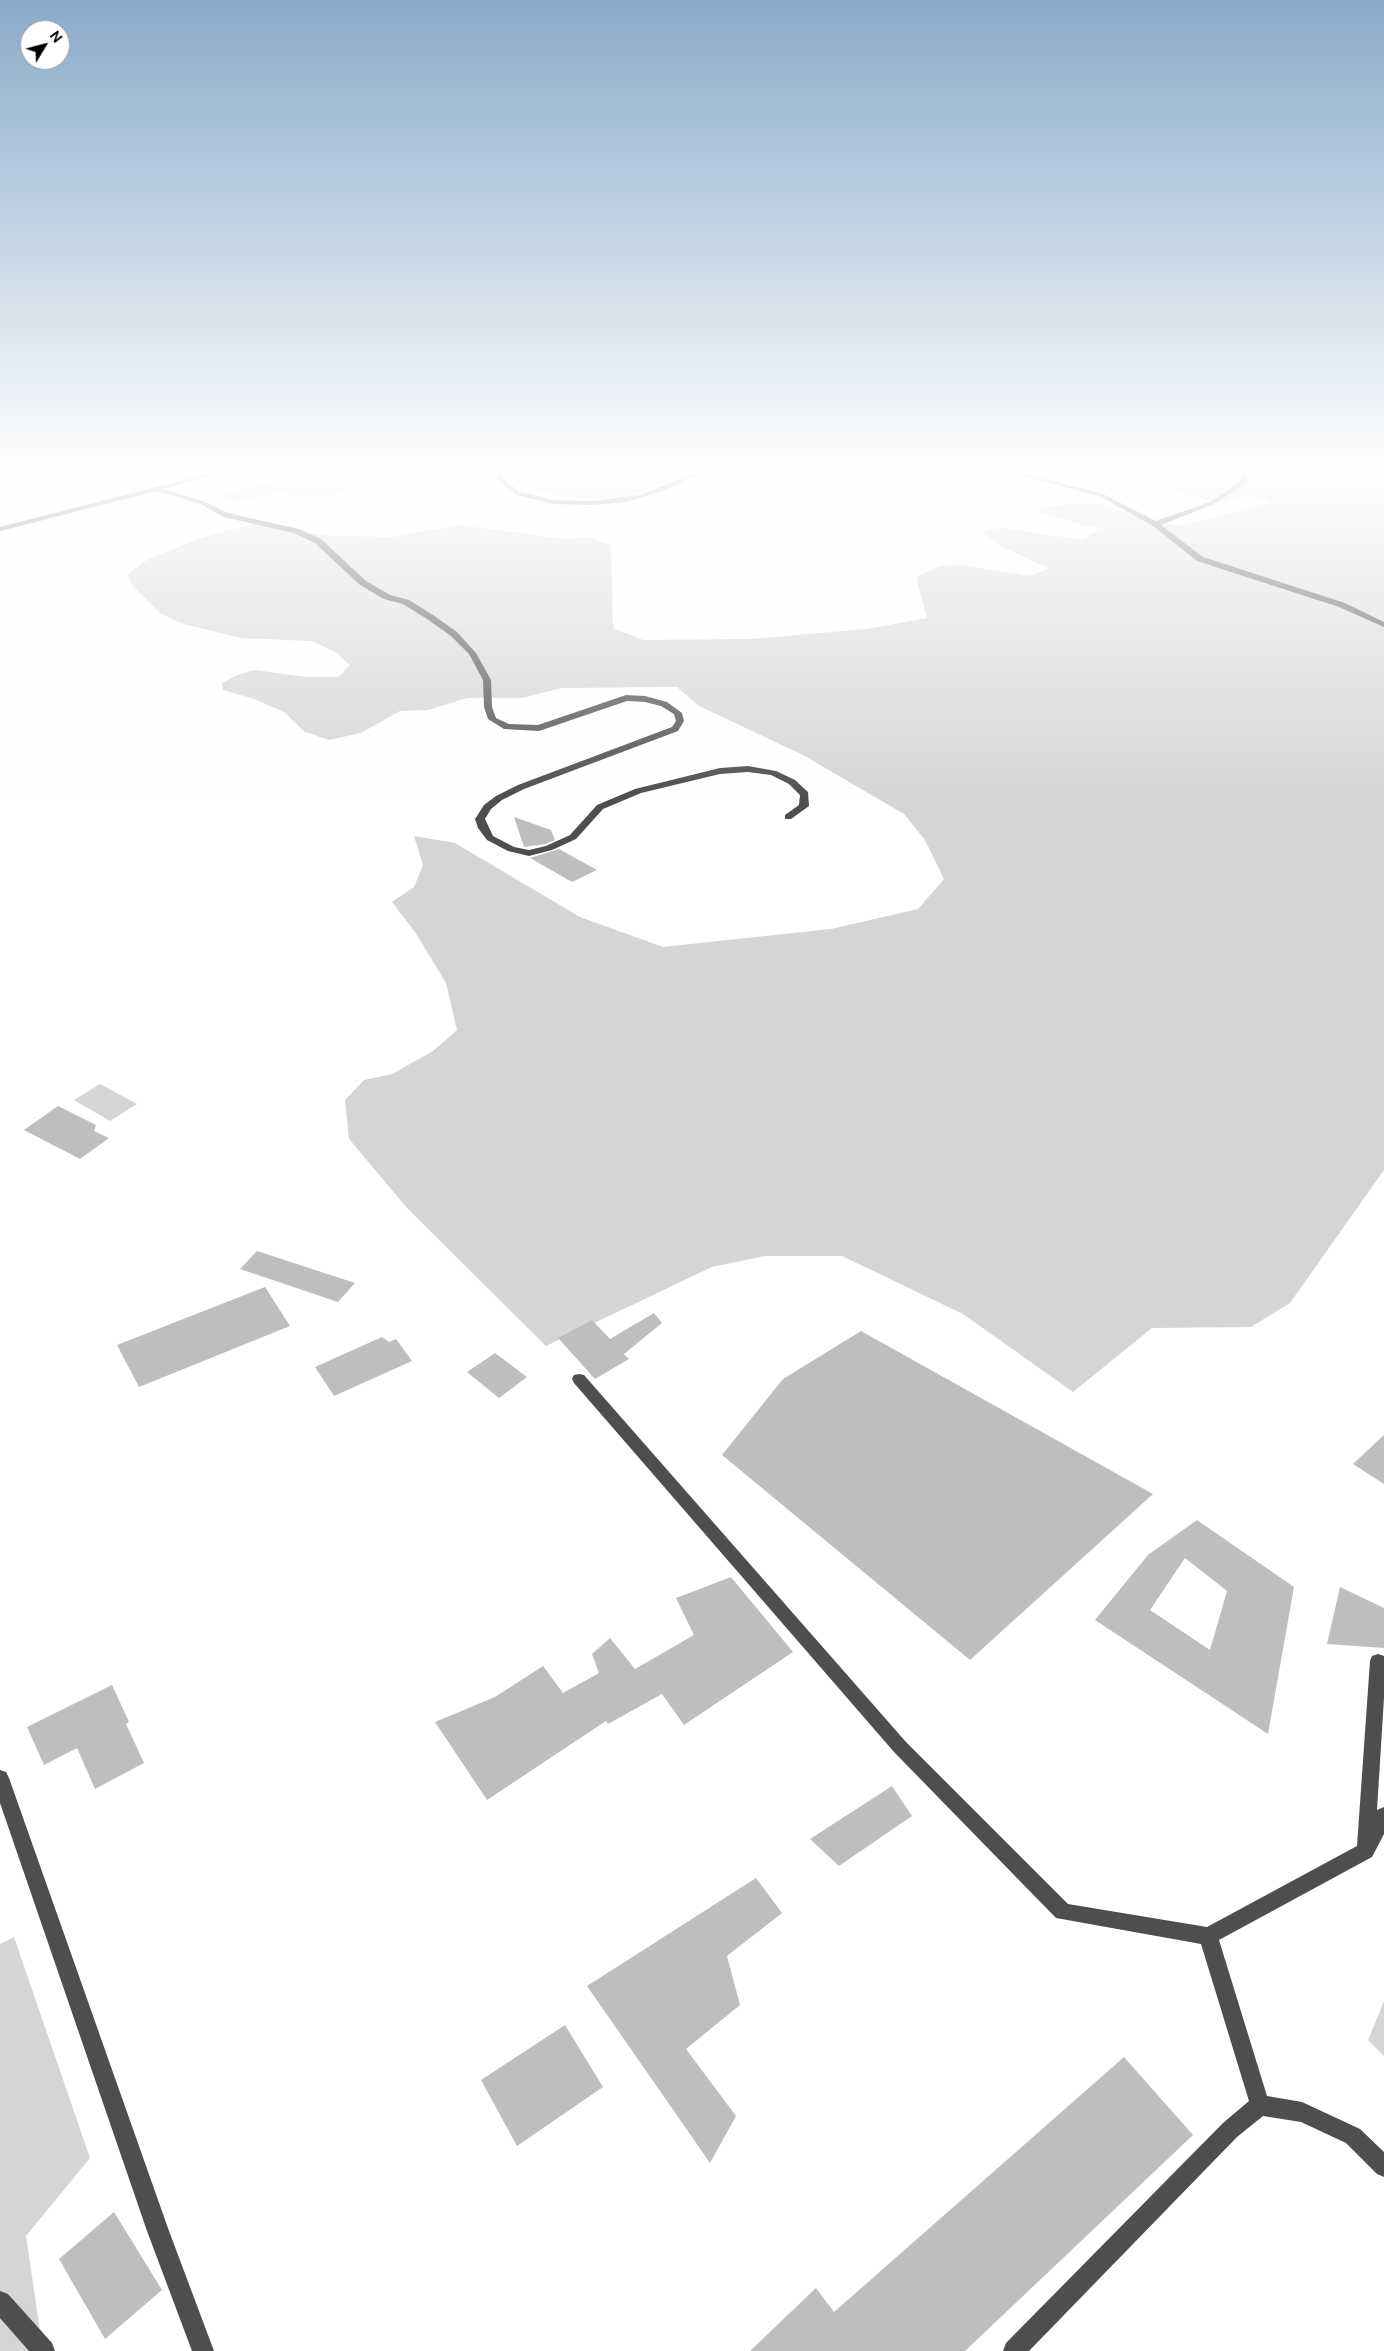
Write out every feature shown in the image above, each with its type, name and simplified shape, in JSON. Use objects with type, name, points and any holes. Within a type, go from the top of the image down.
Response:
[{"type":"street","points":[[358,578],[363,583],[387,597],[406,602],[454,634],[472,653],[487,680],[488,707],[492,719],[508,727],[539,728],[626,698],[645,698],[664,704],[678,713],[680,721],[674,729],[521,787],[499,798],[488,807],[480,819],[482,828],[490,838],[511,849],[530,853],[549,848],[573,837],[600,807],[638,791],[720,771],[748,769],[773,773],[792,782],[805,794],[804,806],[788,817]]},
{"type":"street","points":[[1258,578],[1342,605],[1384,626]]},
{"type":"street","points":[[579,1379],[900,1747],[1063,1912],[1208,1936],[1366,1851],[1384,1815]]},
{"type":"street","points":[[1366,1851],[1378,1660]]},
{"type":"street","points":[[0,1778],[158,2231],[203,2351]]},
{"type":"street","points":[[1208,1936],[1260,2105]]},
{"type":"street","points":[[1014,2351],[1230,2130],[1260,2105],[1302,2112],[1353,2136],[1384,2167]]},
{"type":"street","points":[[0,2302],[44,2351]]},
{"type":"shaded area","points":[[128,578],[612,578],[613,628],[643,640],[750,639],[867,629],[927,618],[916,578],[1384,578],[1384,1170],[1290,1303],[1251,1327],[1152,1328],[1073,1392],[963,1314],[842,1256],[765,1256],[712,1267],[546,1346],[407,1208],[349,1139],[345,1100],[364,1080],[392,1074],[433,1051],[457,1030],[446,983],[415,932],[392,902],[414,887],[423,865],[414,836],[455,843],[580,917],[663,947],[831,929],[918,909],[944,879],[925,840],[904,814],[803,755],[699,706],[677,687],[562,688],[522,698],[467,698],[428,710],[400,711],[361,733],[329,740],[305,732],[284,712],[254,699],[223,690],[222,683],[237,675],[254,670],[307,677],[338,677],[350,665],[334,651],[311,641],[241,638],[184,624],[161,614],[132,585]]},
{"type":"shaded area","points":[[100,1084],[137,1104],[110,1121],[74,1100]]},
{"type":"shaded area","points":[[14,1937],[90,2158],[26,2236],[43,2351],[0,2351],[0,1944]]},
{"type":"shaded area","points":[[1384,2001],[1384,2056],[1368,2040]]},
{"type":"building","points":[[514,817],[551,830],[555,840],[545,844],[524,847]]},
{"type":"building","points":[[559,849],[597,870],[572,882],[530,858]]},
{"type":"building","points":[[58,1106],[96,1125],[94,1131],[109,1138],[80,1159],[24,1130]]},
{"type":"building","points":[[257,1251],[355,1283],[338,1302],[240,1269]]},
{"type":"building","points":[[265,1287],[290,1326],[139,1387],[117,1345]]},
{"type":"building","points":[[654,1313],[662,1323],[624,1354],[629,1359],[595,1379],[558,1338],[592,1320],[610,1339]]},
{"type":"building","points":[[861,1331],[1153,1494],[970,1660],[722,1455],[783,1379]]},
{"type":"building","points":[[382,1337],[389,1342],[396,1339],[412,1361],[334,1396],[315,1367]]},
{"type":"building","points":[[495,1353],[527,1377],[499,1398],[467,1372]]},
{"type":"building","points":[[1384,1435],[1384,1484],[1353,1464]]},
{"type":"building","points":[[1197,1520],[1294,1587],[1268,1734],[1095,1620],[1148,1555]],"holes":[[[1185,1558],[1227,1591],[1210,1650],[1150,1610]]]},
{"type":"building","points":[[731,1577],[793,1652],[684,1725],[662,1694],[608,1724],[606,1721],[487,1800],[435,1722],[495,1697],[543,1666],[563,1693],[599,1673],[592,1654],[610,1638],[635,1669],[694,1635],[676,1598]]},
{"type":"building","points":[[1340,1587],[1384,1608],[1384,1648],[1327,1644]]},
{"type":"building","points":[[112,1685],[129,1722],[126,1724],[144,1763],[95,1789],[77,1748],[44,1765],[27,1727]]},
{"type":"building","points":[[892,1786],[912,1816],[839,1866],[810,1839]]},
{"type":"building","points":[[756,1878],[782,1913],[727,1956],[740,2005],[686,2049],[736,2116],[710,2163],[587,1986]]},
{"type":"building","points":[[565,2025],[603,2087],[517,2146],[481,2080]]},
{"type":"building","points":[[1124,2057],[1193,2135],[965,2351],[750,2351],[816,2288],[834,2312]]},
{"type":"building","points":[[114,2212],[162,2290],[105,2339],[59,2259]]}]
